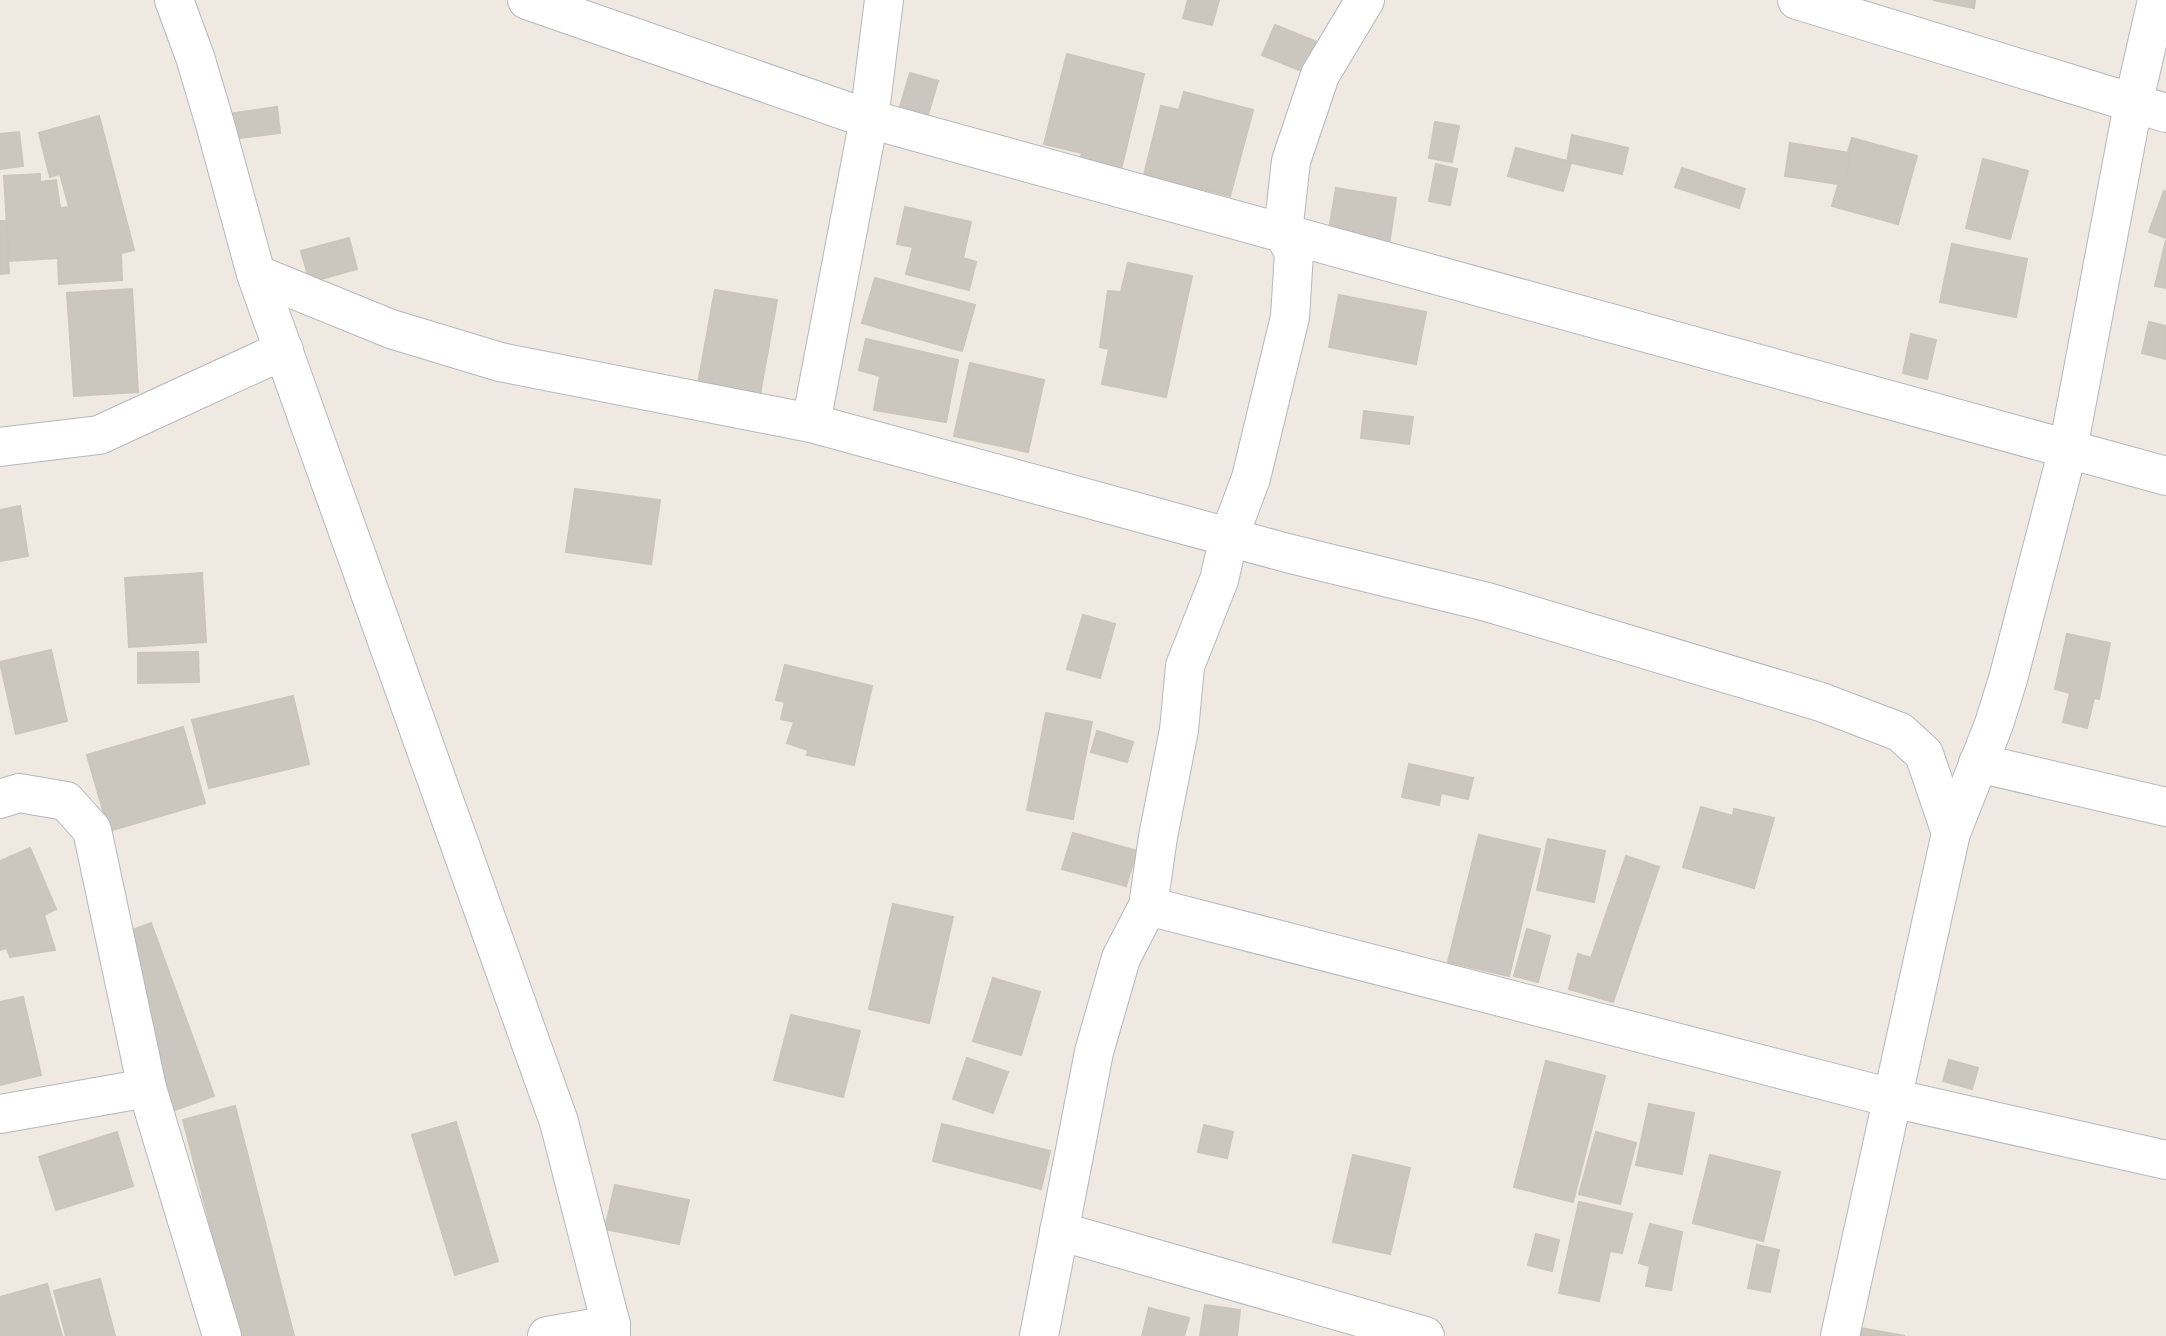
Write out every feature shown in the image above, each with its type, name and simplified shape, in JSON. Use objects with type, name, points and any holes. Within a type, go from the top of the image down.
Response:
[{"type":"street","points":[[174,0],[212,113],[256,274],[559,1122],[611,1331],[547,1336]]},
{"type":"street","points":[[527,0],[869,119],[2166,475]]},
{"type":"street","points":[[811,423],[869,119],[884,0]]},
{"type":"street","points":[[1039,1336],[1094,1052],[1121,958],[1148,906],[1158,837],[1179,730],[1185,666],[1219,580],[1229,537],[1251,478],[1290,317],[1294,253],[1283,232],[1291,161],[1320,75],[1365,0]]},
{"type":"street","points":[[1797,0],[2150,109]]},
{"type":"street","points":[[1840,1336],[1951,833],[2008,679],[2068,449],[2150,109],[2157,0]]},
{"type":"street","points":[[256,274],[390,329],[500,362],[811,423],[1229,537],[1488,602],[1821,702],[1900,732],[1924,754],[1951,833]]},
{"type":"street","points":[[0,447],[99,435],[284,351]]},
{"type":"street","points":[[1979,763],[2166,807]]},
{"type":"street","points":[[0,799],[19,793],[66,801],[92,830],[147,1088],[222,1336]]},
{"type":"street","points":[[1148,906],[1892,1098],[2166,1160]]},
{"type":"street","points":[[0,1114],[147,1088]]},
{"type":"street","points":[[1059,1231],[1425,1336]]},
{"type":"building","points":[[1188,0],[1219,0],[1212,25],[1183,18]]},
{"type":"building","points":[[1933,0],[1975,0],[1974,8]]},
{"type":"building","points":[[1275,25],[1317,42],[1304,72],[1262,55]]},
{"type":"building","points":[[1067,54],[1144,74],[1119,178],[1078,169],[1082,153],[1044,144]]},
{"type":"building","points":[[910,73],[938,81],[927,118],[899,110]]},
{"type":"building","points":[[1184,92],[1253,110],[1230,196],[1144,175],[1161,106],[1179,110]]},
{"type":"building","points":[[277,107],[280,133],[232,139],[228,114]]},
{"type":"building","points":[[99,116],[134,250],[121,253],[122,280],[59,284],[58,258],[9,261],[4,176],[40,174],[40,182],[56,180],[60,208],[69,207],[60,174],[50,177],[39,133]]},
{"type":"building","points":[[1435,122],[1459,126],[1452,162],[1429,158]]},
{"type":"building","points":[[19,132],[23,166],[0,169],[0,134]]},
{"type":"building","points":[[1572,135],[1628,148],[1622,174],[1567,162]]},
{"type":"building","points":[[1852,138],[1917,156],[1898,224],[1832,206]]},
{"type":"building","points":[[1790,143],[1850,153],[1845,185],[1785,176]]},
{"type":"building","points":[[1516,148],[1571,162],[1563,191],[1508,176]]},
{"type":"building","points":[[1983,159],[2028,171],[2010,239],[1966,228]]},
{"type":"building","points":[[1436,164],[1457,169],[1450,205],[1429,201]]},
{"type":"building","points":[[1682,168],[1745,189],[1739,208],[1675,187]]},
{"type":"building","points":[[1336,188],[1396,198],[1389,245],[1328,236]]},
{"type":"building","points":[[2164,191],[2166,192],[2166,238],[2149,232]]},
{"type":"building","points":[[905,207],[971,222],[963,258],[976,262],[969,290],[906,274],[913,247],[897,244]]},
{"type":"building","points":[[0,221],[6,221],[9,273],[0,274]]},
{"type":"building","points":[[349,238],[357,269],[310,282],[301,251]]},
{"type":"building","points":[[2166,240],[2166,288],[2155,286]]},
{"type":"building","points":[[1952,244],[2027,259],[2016,317],[1940,302]]},
{"type":"building","points":[[1128,263],[1192,276],[1166,397],[1102,384],[1109,349],[1100,347],[1108,291],[1121,292]]},
{"type":"building","points":[[875,278],[975,305],[962,351],[862,323]]},
{"type":"building","points":[[132,289],[138,392],[74,396],[67,293]]},
{"type":"building","points":[[715,290],[777,300],[759,400],[697,389]]},
{"type":"building","points":[[1339,295],[1426,312],[1416,364],[1329,347]]},
{"type":"building","points":[[2149,322],[2166,326],[2166,359],[2142,353]]},
{"type":"building","points":[[1911,334],[1936,340],[1927,379],[1903,373]]},
{"type":"building","points":[[866,339],[958,360],[946,422],[874,410],[880,376],[859,370]]},
{"type":"building","points":[[970,363],[1044,380],[1028,452],[954,436]]},
{"type":"building","points":[[1364,411],[1413,417],[1409,444],[1361,438]]},
{"type":"building","points":[[575,489],[660,500],[651,564],[566,552]]},
{"type":"building","points":[[20,506],[28,556],[0,561],[0,510]]},
{"type":"building","points":[[202,573],[206,642],[129,647],[125,578]]},
{"type":"building","points":[[1083,615],[1115,624],[1100,678],[1067,669]]},
{"type":"building","points":[[2067,634],[2110,643],[2099,699],[2094,698],[2087,728],[2063,722],[2070,693],[2055,689]]},
{"type":"building","points":[[51,650],[67,721],[16,734],[0,662]]},
{"type":"building","points":[[198,652],[199,682],[138,683],[138,653]]},
{"type":"building","points":[[785,665],[872,686],[854,765],[807,755],[808,750],[787,743],[794,722],[781,719],[785,702],[776,700]]},
{"type":"building","points":[[293,696],[309,764],[209,788],[192,720]]},
{"type":"building","points":[[1046,713],[1092,722],[1073,819],[1027,810]]},
{"type":"building","points":[[183,727],[205,803],[109,831],[87,755]]},
{"type":"building","points":[[1097,731],[1133,742],[1127,762],[1091,752]]},
{"type":"building","points":[[1409,764],[1473,778],[1468,799],[1441,793],[1439,805],[1402,797]]},
{"type":"building","points":[[1701,807],[1733,816],[1734,809],[1774,818],[1754,888],[1683,867]]},
{"type":"building","points":[[1073,833],[1137,851],[1126,886],[1062,869]]},
{"type":"building","points":[[1479,835],[1540,849],[1509,976],[1448,962]]},
{"type":"building","points":[[1548,839],[1605,851],[1594,902],[1537,890]]},
{"type":"building","points":[[30,848],[56,909],[44,915],[55,950],[10,957],[7,948],[0,950],[0,861]]},
{"type":"building","points":[[1626,856],[1659,867],[1613,1002],[1569,989],[1578,954],[1591,958]]},
{"type":"building","points":[[893,904],[953,917],[929,1023],[869,1009]]},
{"type":"building","points":[[151,923],[214,1096],[164,1114],[102,941]]},
{"type":"building","points":[[1527,929],[1550,936],[1538,982],[1514,976]]},
{"type":"building","points":[[993,978],[1040,992],[1021,1055],[973,1041]]},
{"type":"building","points":[[23,997],[41,1075],[0,1085],[0,1002]]},
{"type":"building","points":[[791,1015],[860,1031],[843,1097],[774,1080]]},
{"type":"building","points":[[967,1058],[1008,1072],[993,1113],[953,1099]]},
{"type":"building","points":[[1949,1060],[1978,1068],[1972,1089],[1943,1081]]},
{"type":"building","points":[[1546,1061],[1605,1076],[1573,1202],[1514,1187]]},
{"type":"building","points":[[1649,1104],[1694,1113],[1682,1174],[1636,1165]]},
{"type":"building","points":[[235,1106],[294,1336],[239,1336],[183,1120]]},
{"type":"building","points":[[456,1122],[498,1261],[455,1275],[412,1135]]},
{"type":"building","points":[[942,1124],[1050,1151],[1041,1189],[933,1161]]},
{"type":"building","points":[[1204,1125],[1233,1132],[1227,1158],[1198,1152]]},
{"type":"building","points":[[117,1132],[133,1186],[56,1210],[39,1157]]},
{"type":"building","points":[[1596,1132],[1636,1143],[1620,1204],[1579,1194]]},
{"type":"building","points":[[1353,1155],[1410,1168],[1390,1254],[1333,1242]]},
{"type":"building","points":[[1710,1155],[1780,1172],[1763,1241],[1693,1223]]},
{"type":"building","points":[[615,1185],[689,1200],[679,1244],[605,1229]]},
{"type":"building","points":[[1579,1202],[1632,1214],[1622,1253],[1610,1251],[1599,1301],[1559,1293]]},
{"type":"building","points":[[1650,1224],[1682,1232],[1671,1290],[1646,1286],[1650,1266],[1639,1263]]},
{"type":"building","points":[[1536,1234],[1559,1240],[1552,1271],[1528,1265]]},
{"type":"building","points":[[1757,1245],[1779,1250],[1770,1292],[1748,1288]]},
{"type":"building","points":[[100,1279],[115,1336],[66,1336],[54,1291]]},
{"type":"building","points":[[47,1284],[62,1336],[0,1336],[0,1297]]},
{"type":"building","points":[[1205,1305],[1240,1310],[1237,1336],[1200,1336]]},
{"type":"building","points":[[1149,1308],[1189,1318],[1184,1336],[1142,1336]]},
{"type":"building","points":[[1849,1326],[1905,1336],[1846,1336]]}]
